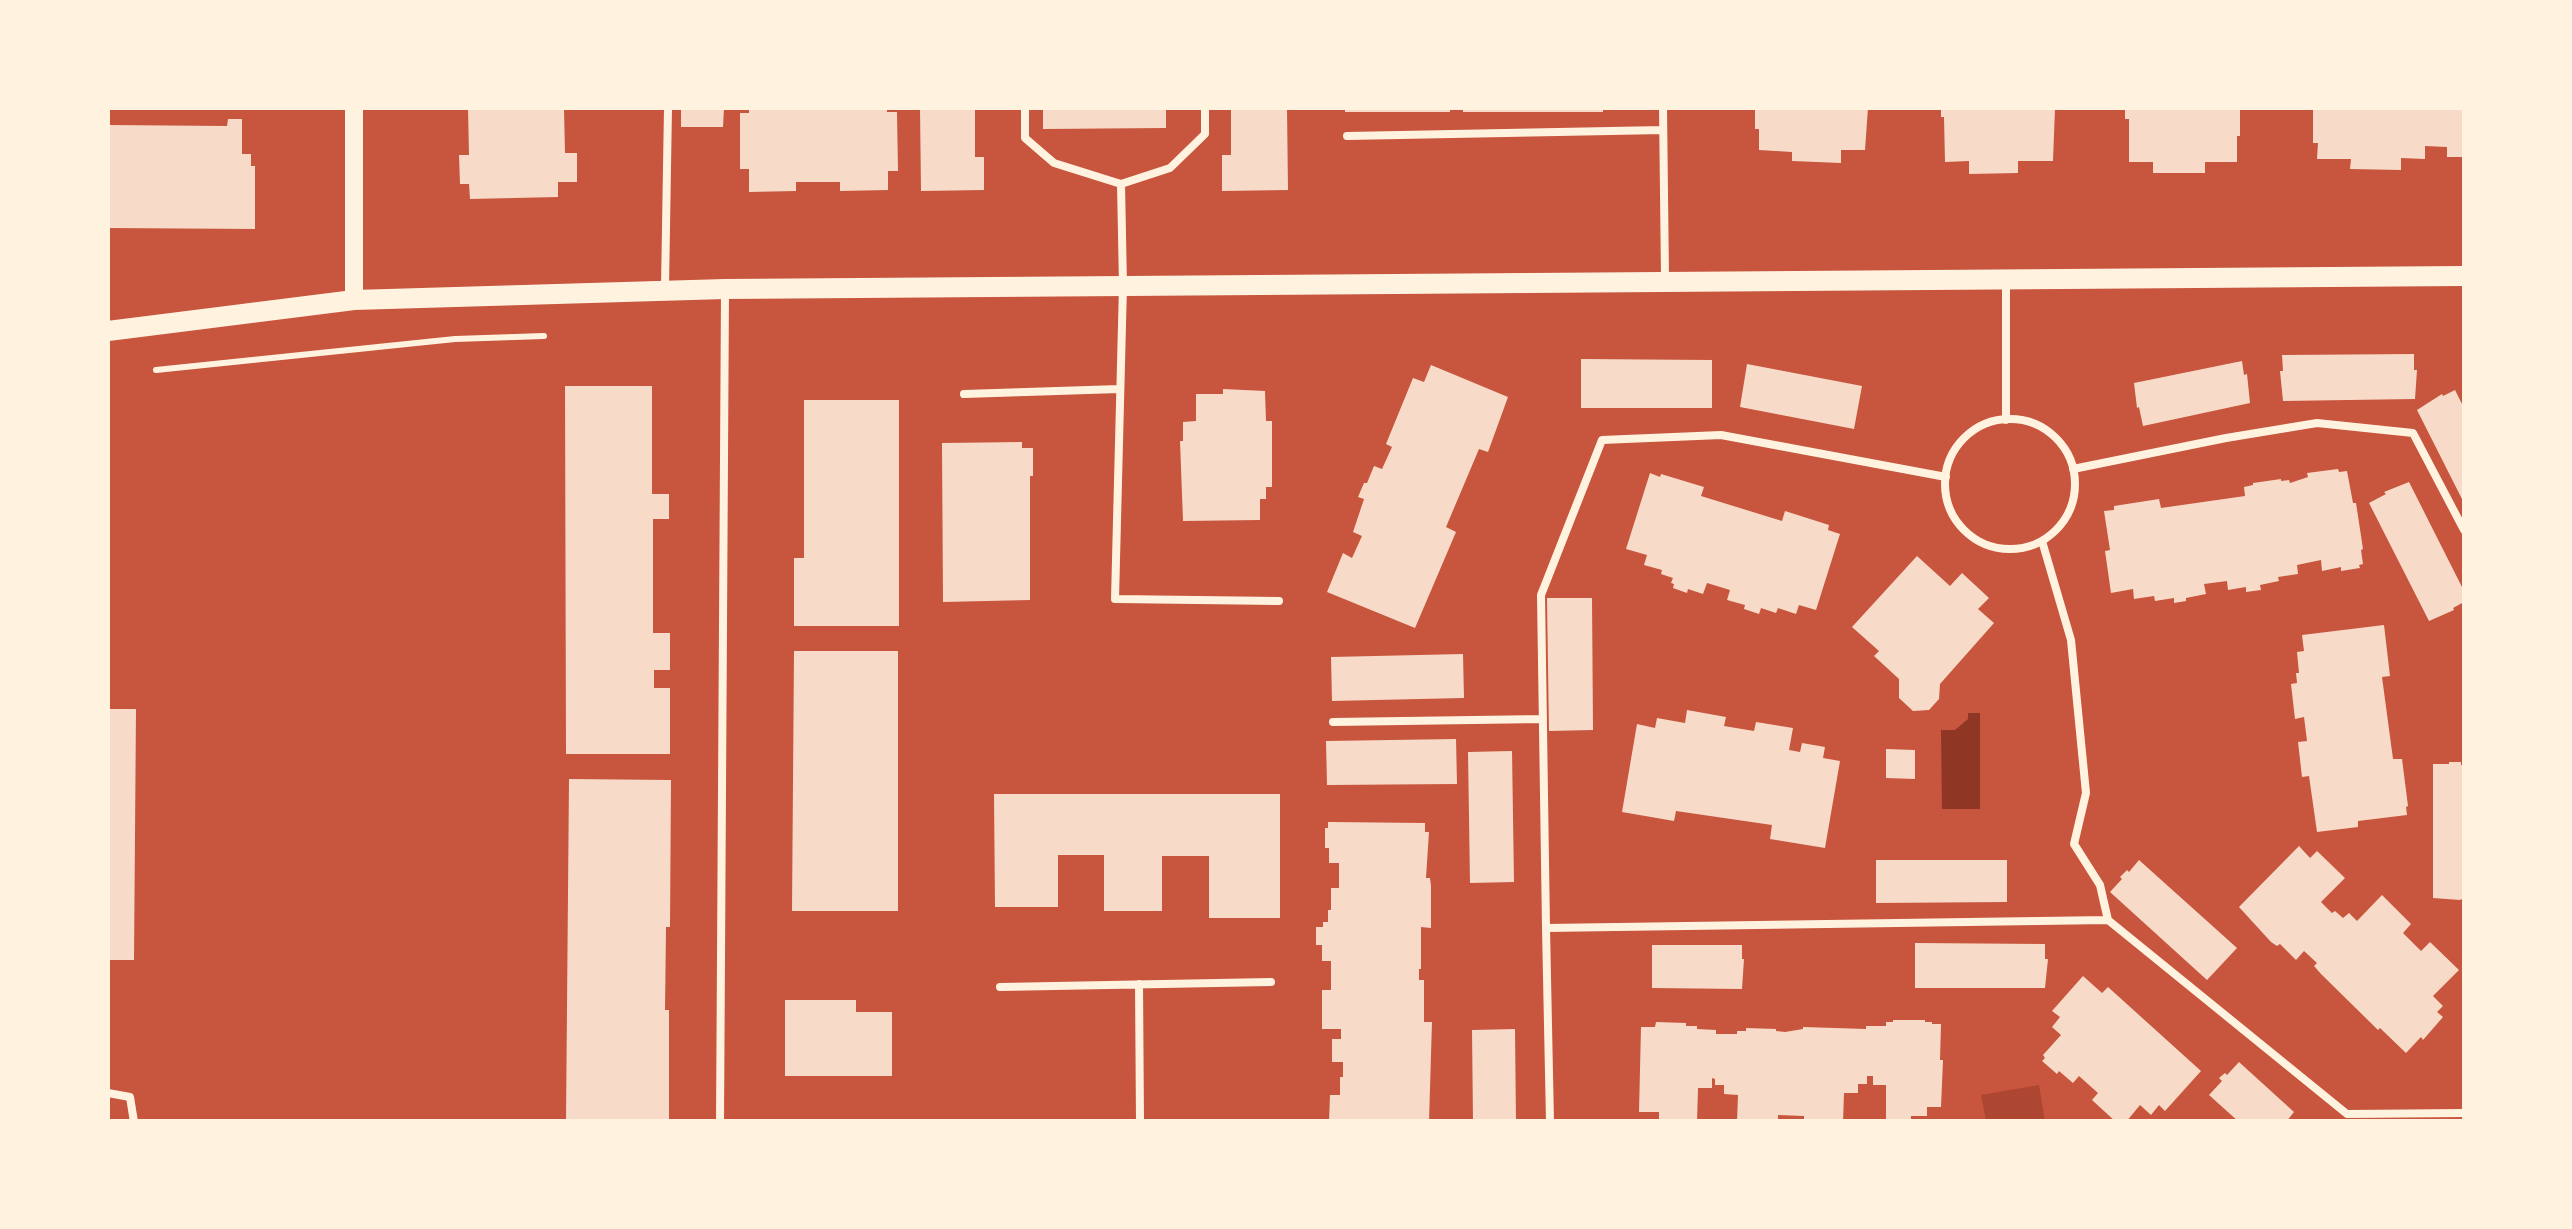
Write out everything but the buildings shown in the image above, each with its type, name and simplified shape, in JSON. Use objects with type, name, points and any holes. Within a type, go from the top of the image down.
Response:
[{"type":"main road","points":[[108,331],[354,300],[726,289],[2464,276]]},
{"type":"street","points":[[354,108],[354,300]]},
{"type":"lane","points":[[664,291],[668,108]]},
{"type":"lane","points":[[1025,108],[1025,138],[1054,163],[1121,184],[1170,168],[1205,134],[1205,108]]},
{"type":"lane","points":[[1662,108],[1665,283]]},
{"type":"lane","points":[[1347,136],[1663,130]]},
{"type":"lane","points":[[1121,184],[1123,286],[1115,599],[1280,601]]},
{"type":"lane","points":[[2006,280],[2006,420]]},
{"type":"lane","points":[[720,1122],[726,289]]},
{"type":"lane","points":[[964,394],[1119,389]]},
{"type":"lane","points":[[2026,422],[2048,431],[2064,449],[2073,468],[2070,511],[2042,541],[2012,549],[1987,545],[1973,537],[1952,513],[1946,477],[1952,458],[1965,438],[1986,424],[2026,422]]},
{"type":"lane","points":[[2073,468],[2317,423],[2413,434],[2464,530]]},
{"type":"lane","points":[[1550,1122],[1541,596],[1602,440],[1722,435],[1946,477]]},
{"type":"lane","points":[[2042,541],[2072,640],[2086,793],[2074,844],[2100,885],[2108,920],[2347,1114],[2464,1113]]},
{"type":"lane","points":[[1333,722],[1543,720]]},
{"type":"lane","points":[[1546,928],[2108,920]]},
{"type":"lane","points":[[1000,986],[1270,982]]},
{"type":"lane","points":[[1139,984],[1140,1122]]},
{"type":"lane","points":[[108,1093],[130,1097],[134,1122]]},
{"type":"path","points":[[156,370],[455,339],[544,336]]},
{"type":"shaded area","points":[[1968,713],[1980,713],[1980,809],[1942,809],[1941,730],[1955,730],[1968,719]]},
{"type":"shaded area","points":[[2039,1085],[2045,1121],[1986,1121],[1981,1095]]}]
